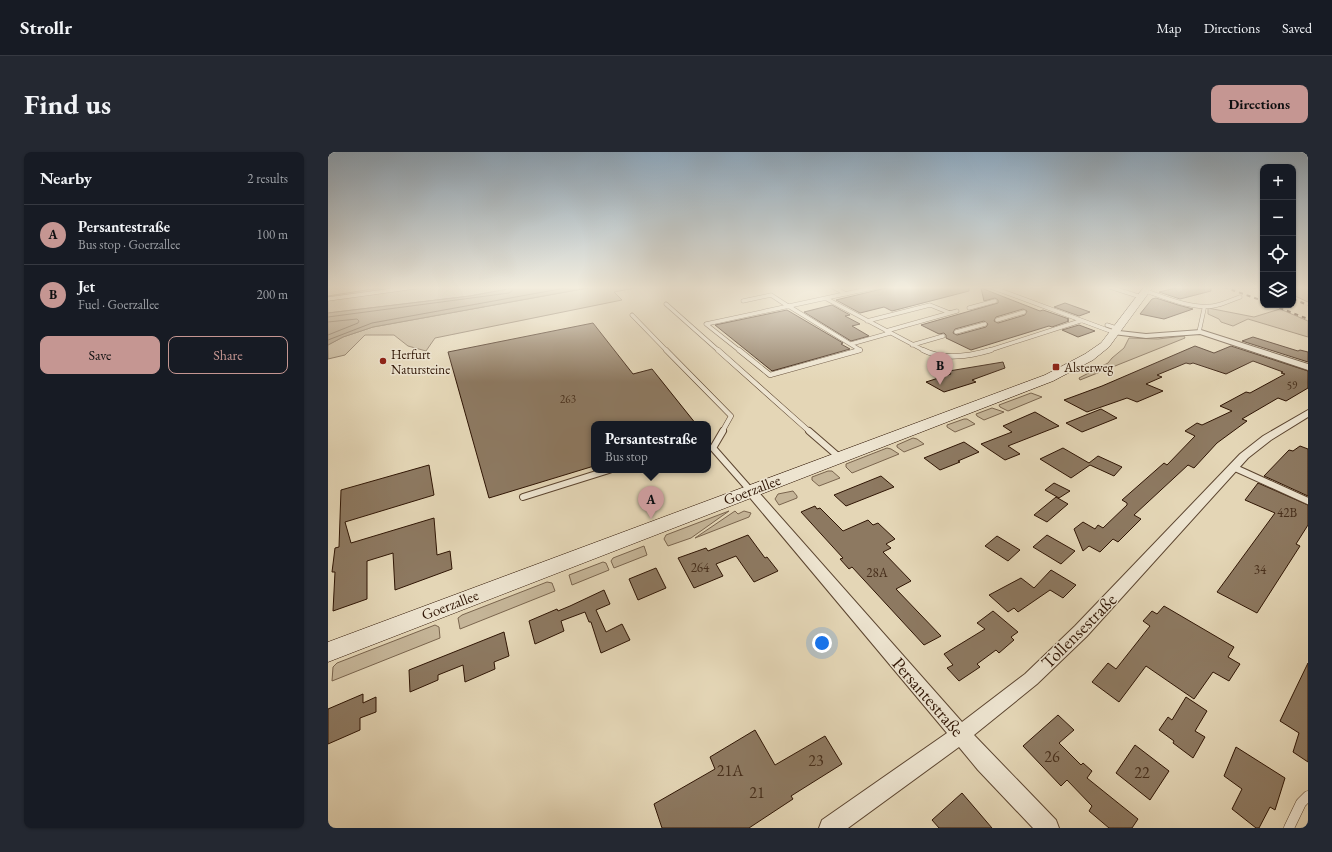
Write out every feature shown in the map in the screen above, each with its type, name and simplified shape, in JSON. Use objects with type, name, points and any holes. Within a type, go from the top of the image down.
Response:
[{"type":"main road","name":"Goerzallee","points":[[328,652],[750,490],[1049,378],[1090,357],[1105,345],[1112,329],[1121,319]]},
{"type":"street","points":[[1112,329],[1146,336],[1199,332],[1212,334],[1308,367]]},
{"type":"street","name":"Tollensestraße","points":[[830,828],[960,734],[1031,679],[1068,645],[1233,467],[1258,444],[1308,413]]},
{"type":"street","name":"Persantestraße","points":[[750,490],[985,763],[1048,828]]},
{"type":"lane","points":[[635,319],[731,416],[711,448],[750,490]]},
{"type":"lane","points":[[682,319],[839,457]]},
{"type":"lane","points":[[731,319],[706,324],[770,375],[860,350],[809,319]]},
{"type":"lane","points":[[863,319],[912,345],[935,355],[953,357],[971,355],[1080,321]]},
{"type":"lane","points":[[867,321],[877,319]]},
{"type":"lane","points":[[851,344],[932,319]]},
{"type":"lane","points":[[997,320],[1002,319]]},
{"type":"lane","points":[[1073,319],[1112,329]]},
{"type":"lane","points":[[1199,332],[1202,319]]},
{"type":"lane","points":[[956,332],[985,324]]},
{"type":"lane","points":[[912,345],[943,336]]},
{"type":"lane","points":[[1233,467],[1308,501]]},
{"type":"lane","points":[[523,497],[599,473]]},
{"type":"lane","points":[[1289,828],[1301,803],[1308,796]]},
{"type":"shaded area","points":[[419,319],[531,319],[435,338],[426,351],[408,346],[394,335],[365,335],[345,355],[328,359],[328,345],[343,337],[373,327]]},
{"type":"shaded area","points":[[1219,319],[1302,319],[1308,321],[1308,337],[1248,319],[1233,326],[1221,322]]},
{"type":"shaded area","points":[[1184,336],[1185,338],[1080,380],[1079,378],[1108,363],[1124,348],[1129,338],[1158,339]]},
{"type":"shaded area","points":[[1031,393],[1042,397],[1008,411],[999,405]]},
{"type":"shaded area","points":[[992,408],[1004,412],[984,420],[976,414]]},
{"type":"shaded area","points":[[967,419],[975,424],[955,432],[947,427],[947,425]]},
{"type":"shaded area","points":[[913,438],[924,444],[904,452],[897,447],[897,445]]},
{"type":"shaded area","points":[[887,448],[899,454],[852,473],[846,467],[846,464]]},
{"type":"shaded area","points":[[832,471],[840,478],[819,486],[812,480],[812,477]]},
{"type":"shaded area","points":[[793,491],[797,498],[779,505],[775,499],[778,494]]},
{"type":"shaded area","points":[[729,511],[691,538],[668,546],[664,539],[666,535]]},
{"type":"shaded area","points":[[735,511],[738,514],[744,511],[751,513],[749,517],[695,538]]},
{"type":"shaded area","points":[[644,546],[647,555],[614,568],[611,561],[613,558]]},
{"type":"shaded area","points":[[603,562],[606,563],[609,570],[572,585],[569,575]]},
{"type":"shaded area","points":[[547,582],[552,583],[555,591],[460,629],[458,618],[462,615]]},
{"type":"shaded area","points":[[435,625],[439,627],[440,638],[332,681],[333,667],[337,663]]},
{"type":"water","points":[[328,319],[419,319],[373,327],[343,337],[328,345]]},
{"type":"building","points":[[746,319],[802,319],[843,343],[841,344],[850,349],[772,371],[715,325]]},
{"type":"building","points":[[815,319],[850,319],[860,324],[852,326],[869,336],[851,341]]},
{"type":"building","points":[[944,319],[995,319],[994,321],[998,323],[1013,319],[1069,319],[1067,320],[1069,321],[1052,327],[1049,326],[971,350],[946,338],[944,333],[939,334],[921,325]],"holes":[[[984,321],[988,324],[986,327],[957,335],[953,333],[955,329]]]},
{"type":"building","points":[[593,323],[633,374],[652,369],[694,421],[591,421],[591,467],[489,498],[448,352]]},
{"type":"building","points":[[1079,325],[1095,331],[1078,337],[1062,330]]},
{"type":"building","points":[[1253,337],[1298,351],[1308,352],[1308,362],[1242,341]]},
{"type":"building","points":[[1195,346],[1214,353],[1231,346],[1308,371],[1308,388],[1286,401],[1278,398],[1242,419],[1247,421],[1217,443],[1194,468],[1188,465],[1134,515],[1141,519],[1118,542],[1113,539],[1100,552],[1089,546],[1083,551],[1074,529],[1083,522],[1095,529],[1098,525],[1103,528],[1127,505],[1127,503],[1122,500],[1164,463],[1167,465],[1195,436],[1185,431],[1197,423],[1202,425],[1232,411],[1220,406],[1246,392],[1250,393],[1285,374],[1253,361],[1226,374],[1193,363],[1186,363],[1157,375],[1162,377],[1146,384],[1163,391],[1137,402],[1127,398],[1087,412],[1064,400],[1102,386]]},
{"type":"building","points":[[1003,362],[1005,368],[972,380],[976,382],[944,392],[926,382],[951,374],[949,371]]},
{"type":"building","points":[[1101,409],[1117,418],[1082,432],[1066,423]]},
{"type":"building","points":[[1035,412],[1059,426],[1008,446],[1020,454],[1005,460],[981,444],[1012,432],[1003,426]]},
{"type":"building","points":[[964,442],[979,452],[940,470],[924,458]]},
{"type":"building","points":[[1300,446],[1308,449],[1308,496],[1264,476],[1289,450],[1293,451]]},
{"type":"building","points":[[1063,448],[1089,463],[1098,456],[1122,467],[1114,476],[1090,465],[1071,478],[1040,459]]},
{"type":"building","points":[[429,465],[434,495],[345,522],[351,543],[434,518],[437,555],[450,551],[452,569],[395,590],[393,553],[367,561],[367,599],[333,611],[335,572],[332,572],[335,548],[339,547],[341,490]]},
{"type":"building","points":[[881,476],[894,487],[846,506],[834,495]]},
{"type":"building","points":[[1054,483],[1070,491],[1059,498],[1045,490]]},
{"type":"building","points":[[1258,483],[1308,505],[1308,525],[1296,544],[1300,546],[1257,613],[1217,592],[1275,513],[1245,500]]},
{"type":"building","points":[[1056,497],[1068,504],[1047,522],[1034,515]]},
{"type":"building","points":[[815,506],[817,509],[820,508],[843,531],[868,520],[873,525],[878,523],[895,539],[886,544],[891,548],[883,552],[911,581],[896,589],[941,636],[924,645],[852,567],[849,569],[840,559],[843,558],[801,512]]},
{"type":"building","points":[[748,535],[765,558],[767,557],[778,571],[754,582],[736,556],[716,564],[723,576],[694,588],[678,558],[706,548],[708,551]]},
{"type":"building","points":[[1047,535],[1075,551],[1061,564],[1033,547]]},
{"type":"building","points":[[997,536],[1020,550],[1008,561],[985,546]]},
{"type":"building","points":[[656,568],[666,588],[638,600],[629,579]]},
{"type":"building","points":[[1051,570],[1076,585],[1063,598],[1050,590],[1018,612],[1014,608],[1008,612],[989,595],[1021,578],[1034,588]]},
{"type":"building","points":[[604,590],[610,604],[596,610],[606,632],[622,624],[630,640],[601,653],[591,622],[589,622],[585,612],[561,621],[564,631],[535,644],[529,621],[557,609],[558,611]]},
{"type":"building","points":[[1164,606],[1234,647],[1228,657],[1240,664],[1229,681],[1213,672],[1194,699],[1146,666],[1119,702],[1092,682],[1108,663],[1116,669],[1150,626],[1143,621],[1152,611],[1157,614]]},
{"type":"building","points":[[993,611],[1018,632],[1011,637],[1014,640],[999,653],[996,650],[977,664],[980,667],[959,681],[947,668],[953,665],[944,654],[985,629],[977,623]]},
{"type":"building","points":[[504,632],[509,656],[494,662],[495,669],[465,682],[463,665],[438,675],[438,680],[410,692],[409,670]]},
{"type":"building","points":[[1308,663],[1308,762],[1293,752],[1299,733],[1280,721]]},
{"type":"building","points":[[363,694],[363,703],[376,697],[376,712],[360,718],[360,730],[328,744],[328,709]]},
{"type":"building","points":[[1186,697],[1207,711],[1195,731],[1205,737],[1193,758],[1159,730],[1168,717],[1172,720]]},
{"type":"building","points":[[1058,715],[1074,730],[1059,743],[1081,765],[1083,763],[1092,771],[1087,778],[1138,819],[1132,828],[1109,828],[1089,811],[1092,806],[1067,780],[1061,786],[1023,746]]},
{"type":"building","points":[[755,730],[775,765],[825,736],[842,764],[791,796],[793,799],[749,828],[662,828],[654,804],[715,769],[710,757]]},
{"type":"building","points":[[1135,745],[1169,771],[1150,800],[1116,773]]},
{"type":"building","points":[[1236,747],[1285,778],[1275,810],[1270,807],[1259,828],[1256,828],[1232,809],[1242,789],[1224,776]]},
{"type":"building","points":[[962,793],[992,828],[939,828],[932,820]]},
{"type":"place","name":"Herfurt Natursteine","points":[[383,361]]},
{"type":"place","name":"Alsterweg","points":[[1056,367]]},
{"type":"place","name":"Jet","points":[[940,385]]},
{"type":"place","name":"Persantestraße","points":[[651,519]]}]
